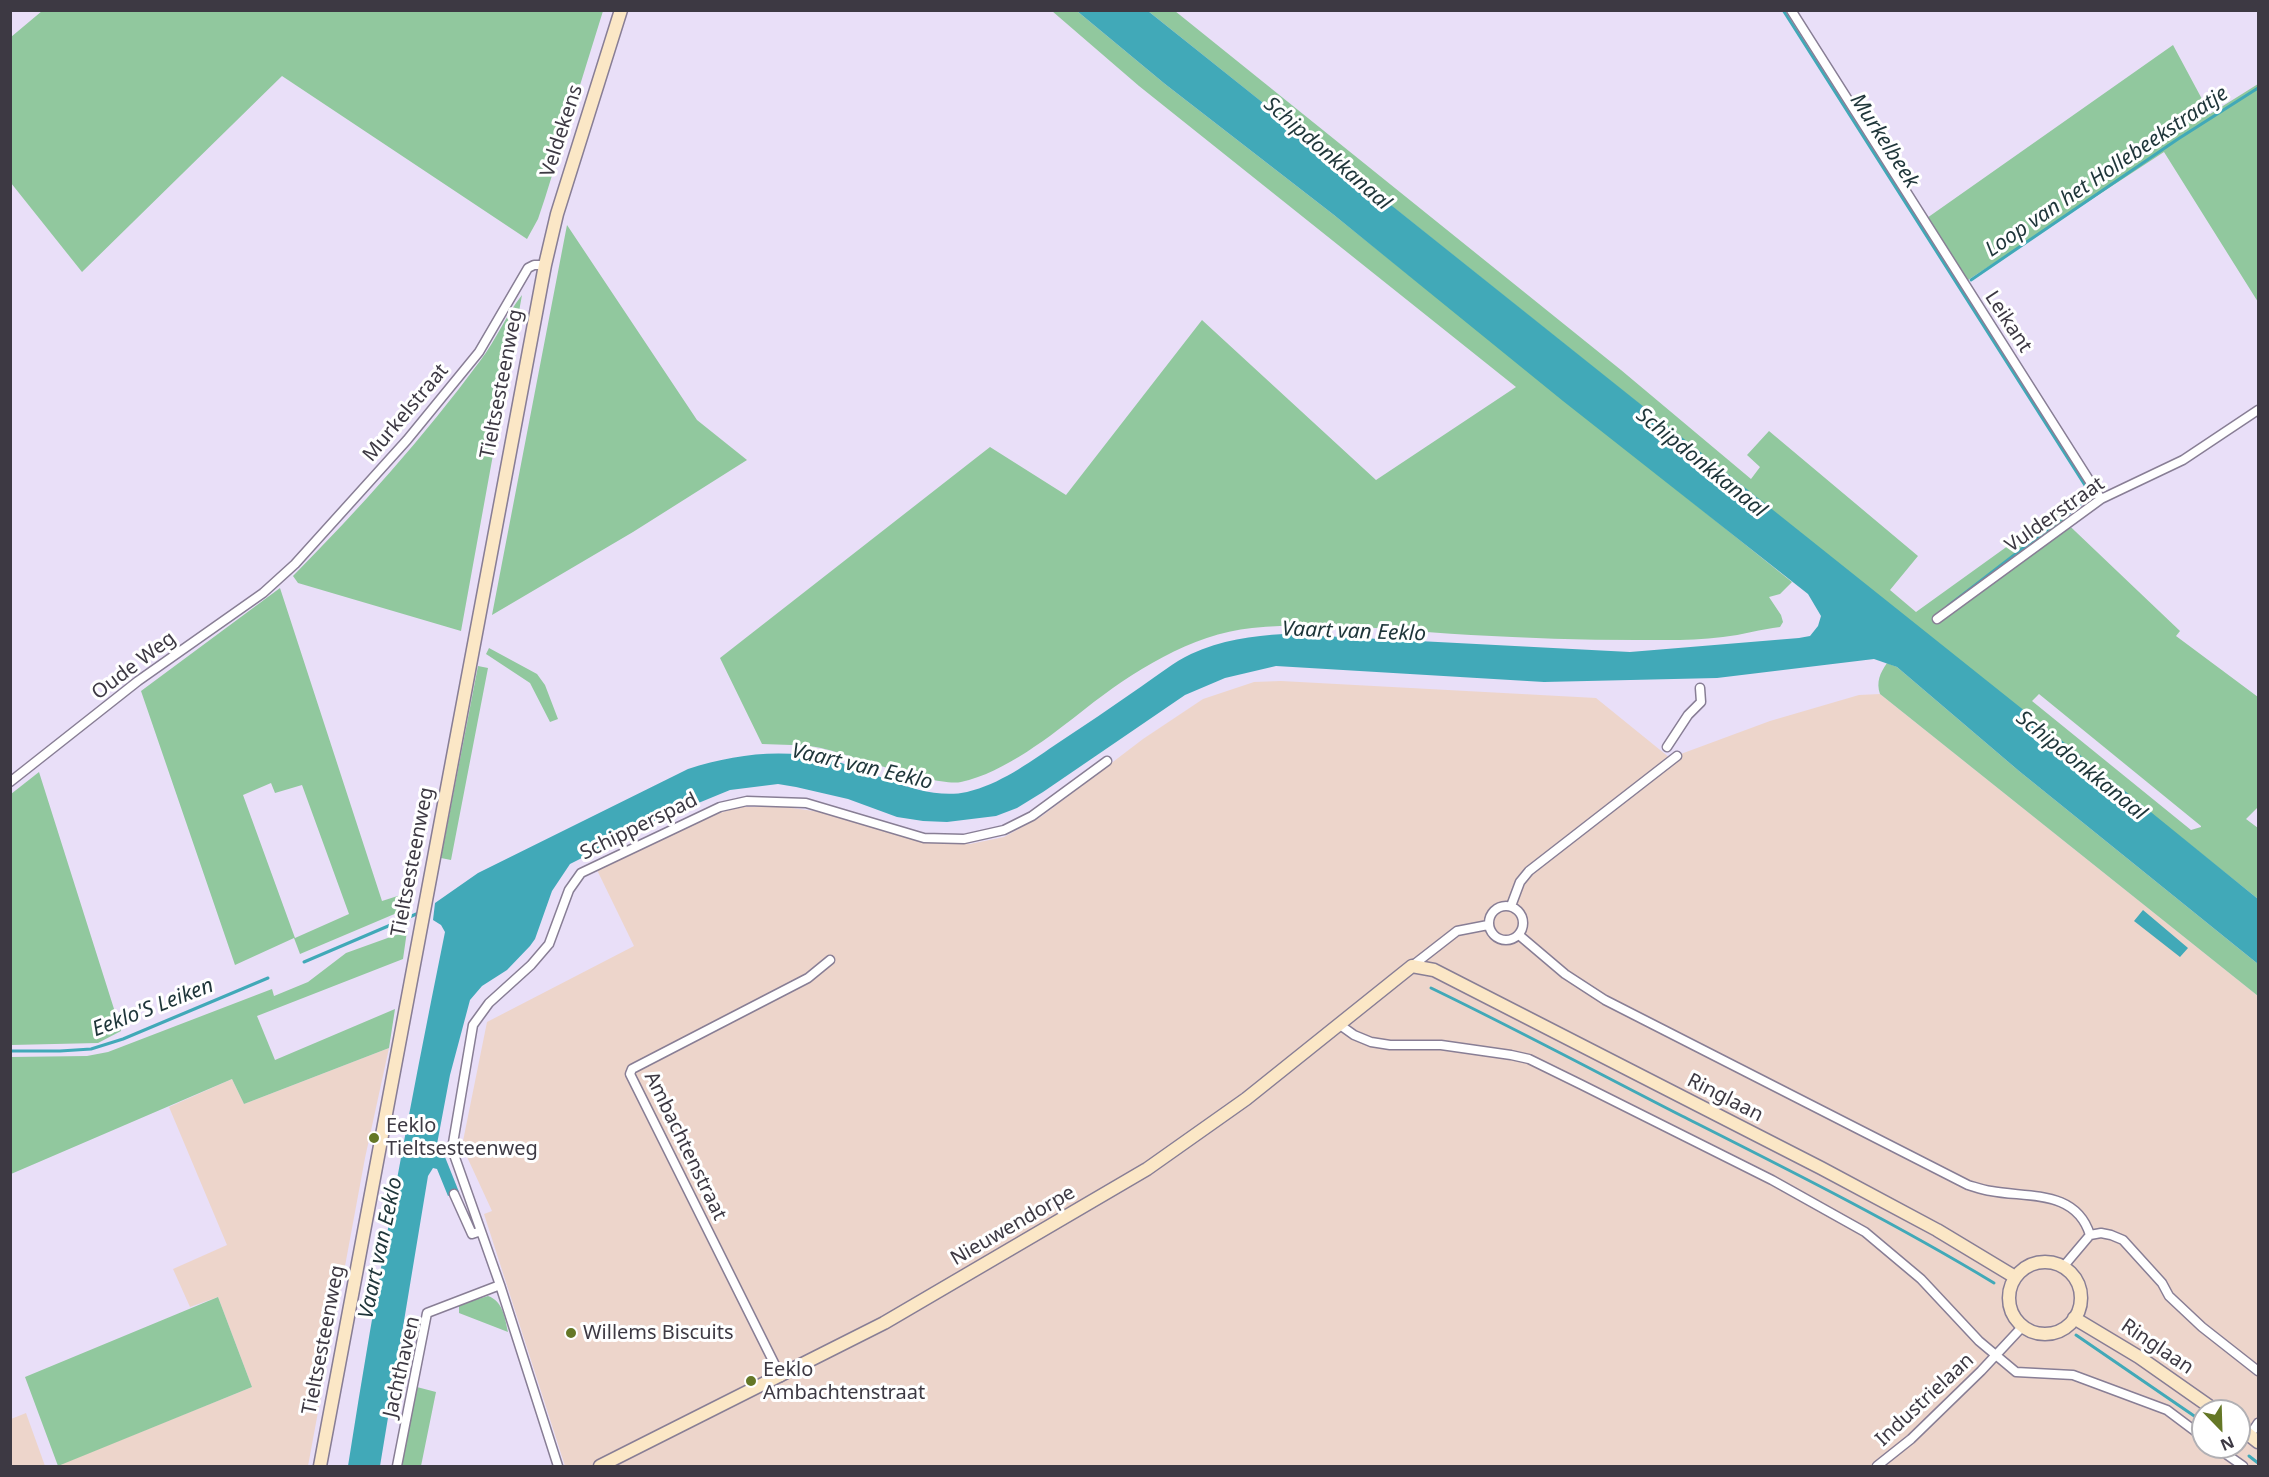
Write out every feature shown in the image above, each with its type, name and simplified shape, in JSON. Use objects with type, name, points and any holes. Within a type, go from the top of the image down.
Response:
[{"type":"main road","name":"Veldekens","points":[[544,265],[556,214],[621,10]]},
{"type":"main road","name":"Tieltsesteenweg","points":[[320,1467],[544,265]]},
{"type":"main road","name":"Nieuwendorpe","points":[[600,1467],[884,1323],[1147,1169],[1246,1099],[1412,966]]},
{"type":"main road","name":"Ringlaan","points":[[1412,966],[1434,970],[1821,1168],[1937,1230],[2015,1277]]},
{"type":"main road","points":[[2053,1263],[2063,1267],[2076,1280],[2080,1289],[2080,1300],[2074,1318],[2068,1325],[2056,1332],[2047,1334],[2030,1331],[2014,1317],[2010,1305],[2009,1292],[2015,1277],[2032,1264],[2053,1263]]},
{"type":"main road","name":"Ringlaan","points":[[2074,1318],[2139,1357],[2199,1399]]},
{"type":"street","name":"Leikant","points":[[1791,10],[2102,499]]},
{"type":"street","name":"Murkelstraat","points":[[280,580],[407,440],[478,352],[528,268],[534,265],[544,265]]},
{"type":"street","name":"Vulderstraat","points":[[1937,619],[2102,499],[2183,460],[2259,410]]},
{"type":"street","name":"Oude Weg","points":[[10,782],[138,681],[280,580]]},
{"type":"street","points":[[1667,747],[1688,714],[1701,702],[1700,688]]},
{"type":"street","points":[[1511,906],[1520,882],[1529,871],[1677,756]]},
{"type":"street","name":"Schipperspad","points":[[558,1467],[500,1285],[452,1149],[473,1025],[489,1003],[531,965],[549,944],[569,890],[581,873],[720,807],[747,801],[806,803],[924,838],[974,837],[1004,830],[1032,816],[1107,761]]},
{"type":"street","points":[[1501,906],[1511,906],[1519,911],[1523,919],[1523,927],[1519,935],[1505,940],[1498,938],[1488,925],[1492,912],[1501,906]]},
{"type":"street","points":[[1412,966],[1457,931],[1488,925]]},
{"type":"street","points":[[1519,935],[1565,974],[1605,1000],[1968,1185],[1991,1191],[2046,1197],[2065,1204],[2079,1214],[2087,1225],[2090,1235]]},
{"type":"street","name":"Ambachtenstraat","points":[[781,1377],[630,1074],[632,1068],[808,978],[830,960]]},
{"type":"street","points":[[1340,1025],[1354,1035],[1371,1042],[1390,1045],[1441,1045],[1529,1059],[1772,1180],[1865,1232],[1921,1279],[1995,1356]]},
{"type":"street","points":[[454,1194],[472,1234],[481,1231]]},
{"type":"street","points":[[2063,1267],[2090,1235],[2101,1233],[2123,1240],[2162,1283],[2169,1296],[2202,1327],[2259,1371]]},
{"type":"street","name":"Jachthaven","points":[[397,1467],[427,1313],[500,1285]]},
{"type":"street","name":"Industrielaan","points":[[1877,1467],[1911,1439],[2022,1326]]},
{"type":"street","name":"Industrielaan","points":[[1995,1356],[2016,1372],[2073,1375],[2167,1410],[2191,1428]]},
{"type":"shaded area","points":[[1281,681],[1596,698],[1670,758],[1770,721],[1859,695],[1880,694],[2258,996],[2258,1466],[565,1466],[484,1214],[492,1211],[462,1146],[487,1022],[634,946],[597,870],[716,814],[740,807],[785,807],[828,813],[921,840],[970,844],[1004,837],[1042,816],[1143,739],[1203,699],[1254,682]]},
{"type":"shaded area","points":[[389,1048],[365,1158],[308,1466],[56,1466],[252,1387],[218,1297],[190,1307],[173,1269],[227,1245],[169,1107],[232,1079],[244,1104]]},
{"type":"shaded area","points":[[26,1413],[45,1466],[11,1466],[11,1419]]},
{"type":"green space","points":[[42,11],[603,11],[538,219],[527,239],[282,76],[82,272],[11,183],[11,37]]},
{"type":"green space","points":[[1052,11],[1077,11],[1165,84],[1334,215],[1792,582],[1780,594],[1769,597],[1781,615],[1783,622],[1780,627],[1723,637],[1669,640],[1512,637],[1307,625],[1252,628],[1229,632],[1207,638],[1163,657],[1103,695],[1027,752],[994,770],[961,782],[933,780],[821,748],[762,744],[720,658],[990,447],[1066,495],[1202,320],[1376,480],[1516,387],[1139,86]]},
{"type":"green space","points":[[1148,11],[1175,11],[1621,370],[1751,479],[1760,467],[1747,455],[1769,431],[1918,556],[1890,590],[1916,612],[2055,512],[2180,631],[2176,636],[2258,697],[2258,807],[2246,819],[2258,828],[2258,899]],"holes":[[[2039,694],[2201,826],[2191,830],[2032,701]]]},
{"type":"green space","points":[[2173,45],[2210,114],[2258,84],[2258,302],[2164,152],[1968,280],[1927,218]]},
{"type":"green space","points":[[567,225],[697,420],[747,460],[633,532],[492,615]]},
{"type":"green space","points":[[522,295],[461,631],[298,583],[293,576],[367,498],[437,417],[486,353]]},
{"type":"green space","points":[[280,588],[382,901],[407,893],[411,907],[300,954],[294,938],[235,965],[141,691]],"holes":[[[271,783],[275,793],[302,785],[349,914],[295,938],[243,795]]]},
{"type":"green space","points":[[489,648],[537,674],[545,685],[558,719],[550,722],[530,683],[486,654]]},
{"type":"green space","points":[[1887,663],[1897,667],[2019,771],[2258,964],[2258,996],[1880,694],[1879,678]]},
{"type":"green space","points":[[478,666],[488,668],[451,860],[441,858]]},
{"type":"green space","points":[[39,772],[121,1031],[98,1043],[11,1045],[11,794]]},
{"type":"green space","points":[[407,931],[403,959],[257,1016],[275,1060],[395,1009],[389,1048],[244,1104],[232,1079],[11,1174],[11,1057],[87,1056],[108,1052],[272,989],[274,996],[308,982],[346,953]]},
{"type":"green space","points":[[488,1296],[500,1306],[508,1332],[459,1313],[459,1305]]},
{"type":"green space","points":[[218,1297],[252,1387],[58,1466],[25,1377]]},
{"type":"green space","points":[[413,1386],[436,1392],[421,1466],[397,1466]]},
{"type":"water","name":"Schipdonkkanaal","points":[[1077,11],[1148,11],[2120,787],[2258,899],[2258,964],[2019,771],[1897,667],[1874,659],[1717,678],[1544,682],[1276,666],[1225,678],[1185,695],[1043,792],[1017,808],[996,816],[947,822],[923,821],[897,817],[848,799],[778,784],[730,790],[657,820],[570,864],[552,891],[535,939],[530,946],[507,970],[482,986],[470,1000],[450,1075],[437,1144],[445,1157],[459,1192],[448,1196],[437,1169],[433,1168],[428,1176],[380,1466],[348,1466],[394,1198],[445,932],[441,925],[433,920],[435,903],[478,873],[688,769],[739,757],[774,754],[809,756],[844,764],[915,789],[950,794],[967,792],[1002,779],[1024,766],[1178,661],[1202,649],[1237,640],[1284,634],[1630,652],[1799,638],[1810,636],[1818,626],[1821,616],[1808,594],[1563,401],[1334,215],[1165,84]]},
{"type":"water","points":[[2143,910],[2188,948],[2180,957],[2134,921]]},
{"type":"waterway","name":"Loop van het Hollebeekstraatje","points":[[1783,10],[2088,490],[2083,502],[1948,606]]},
{"type":"waterway","name":"Loop van het Hollebeekstraatje","points":[[1971,280],[2178,139],[2258,88]]},
{"type":"waterway","name":"Eeklo'S Leiken","points":[[304,962],[421,912]]},
{"type":"waterway","name":"Eeklo'S Leiken","points":[[10,1051],[91,1049],[123,1039],[268,978]]},
{"type":"waterway","points":[[1431,988],[1840,1196],[1994,1283]]},
{"type":"waterway","points":[[2076,1335],[2191,1414]]},
{"type":"waterway","points":[[2251,1458],[2258,1463]]},
{"type":"place","name":"Eeklo Tieltsesteenweg","points":[[374,1138]]},
{"type":"place","name":"Willems Biscuits","points":[[571,1333]]},
{"type":"place","name":"Eeklo Ambachtenstraat","points":[[751,1381]]},
{"type":"water label","name":"Murkelbeek","points":[[1884,141]]},
{"type":"water label","name":"Vaart van Eeklo","points":[[1354,632]]},
{"type":"water label","name":"Vaart van Eeklo","points":[[862,767]]},
{"type":"water label","name":"Vaart van Eeklo","points":[[381,1248]]}]
